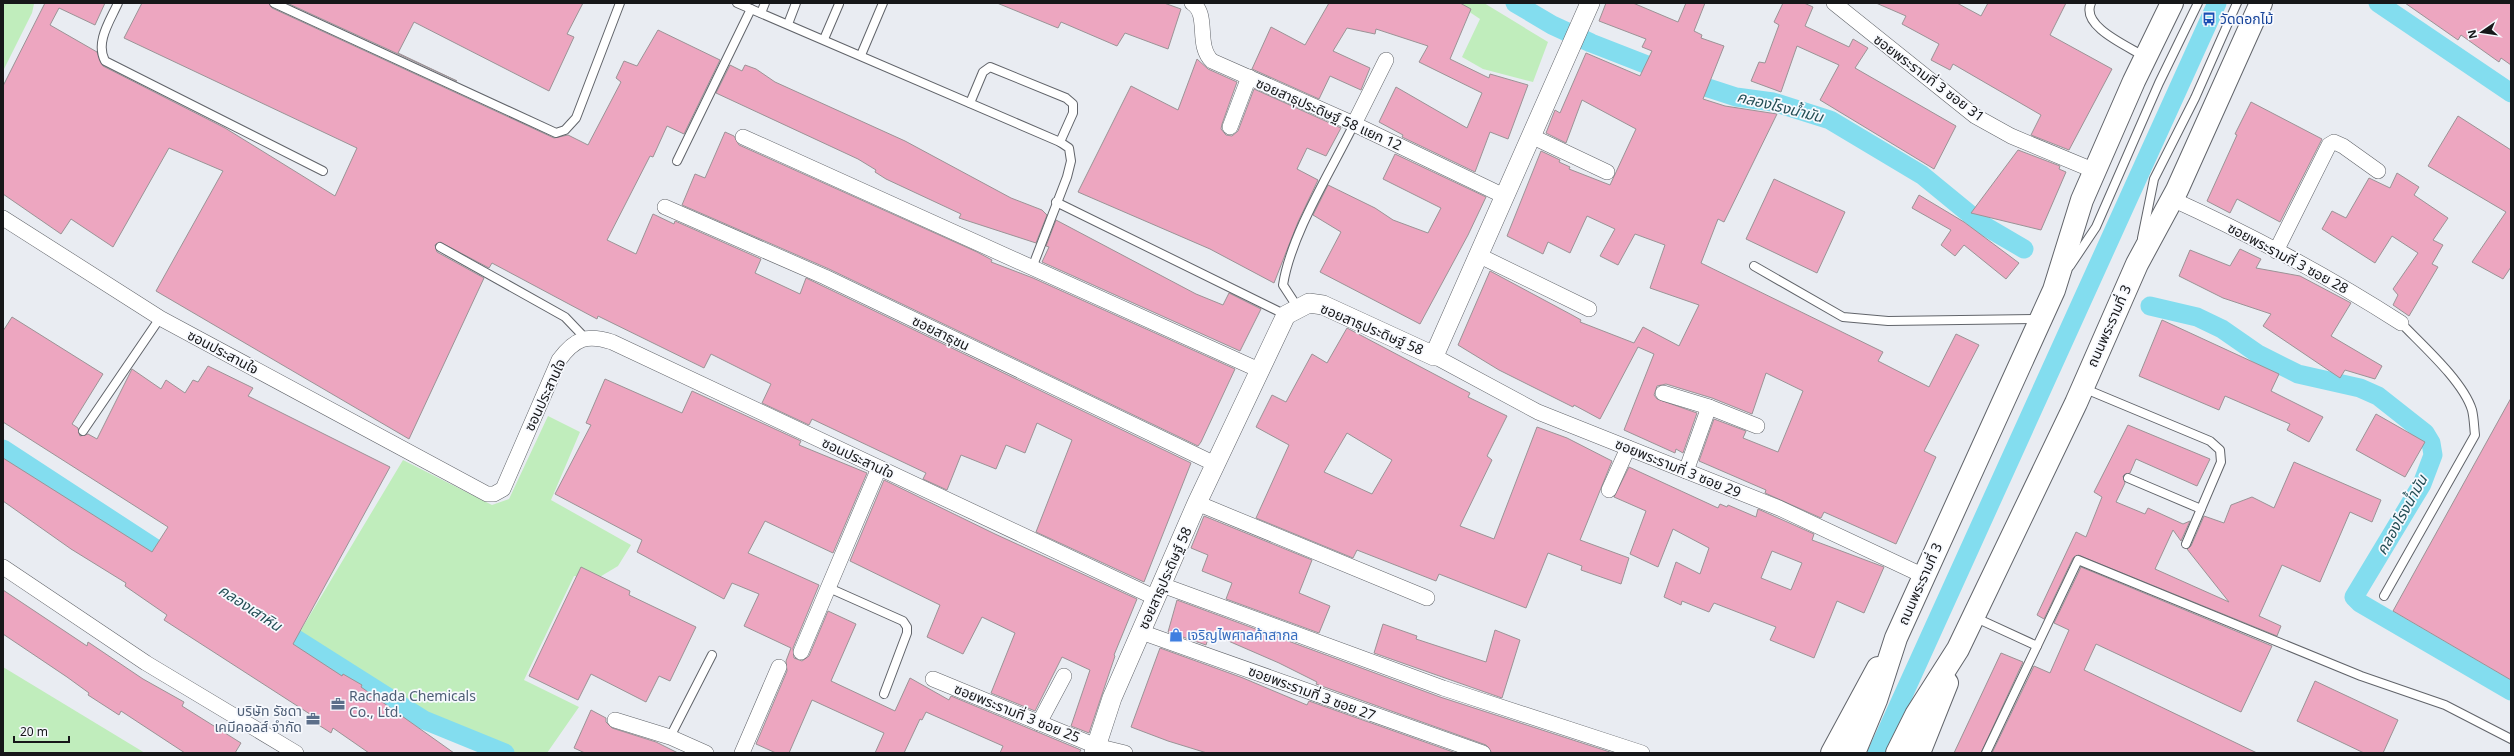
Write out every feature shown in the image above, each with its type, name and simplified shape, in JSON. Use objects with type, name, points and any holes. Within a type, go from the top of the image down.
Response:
[{"type":"main road","name":"ถนนพระรามที่ 3","points":[[1854,753],[1876,700],[1896,638],[2054,290],[2082,200],[2146,57],[2172,3]]},
{"type":"main road","name":"ถนนพระรามที่ 3","points":[[1897,753],[1916,715],[1958,649],[2082,388],[2137,264],[2172,199],[2261,3]]},
{"type":"main road","name":"ถนนพระรามที่ 3","points":[[1832,753],[1861,696],[1896,638]]},
{"type":"main road","name":"ถนนพระรามที่ 3","points":[[1919,753],[1937,710],[1958,649]]},
{"type":"street","name":"ซอยสาธุประดิษฐ์ 58 แยก 12","points":[[1192,3],[1201,13],[1205,55],[1212,61],[1354,124],[1504,196]]},
{"type":"street","name":"ซอยสาธุประดิษฐ์ 58","points":[[1095,749],[1112,698],[1197,503],[1259,370],[1292,311],[1309,303],[1323,305],[1434,356],[1590,3]]},
{"type":"street","name":"ซอยพระรามที่ 3 ซอย 31","points":[[1834,3],[1975,116],[2012,136],[2095,171]]},
{"type":"street","points":[[1354,124],[1386,60]]},
{"type":"street","points":[[1230,127],[1249,77]]},
{"type":"street","points":[[1531,136],[1607,172]]},
{"type":"street","points":[[743,137],[1259,370]]},
{"type":"street","points":[[2276,251],[2329,145],[2334,142],[2343,146],[2378,171]]},
{"type":"street","name":"ซอยพระรามที่ 3 ซอย 28","points":[[2172,199],[2276,251],[2370,303],[2401,323]]},
{"type":"street","name":"ซอยสาธุชน","points":[[665,207],[825,277],[1215,464]]},
{"type":"street","name":"ซอนประสานใจ","points":[[3,218],[160,318],[487,494],[494,494],[503,489],[559,360],[569,347],[586,339],[596,337],[612,342],[879,468],[1159,592],[1443,688],[1642,753]]},
{"type":"street","points":[[1478,255],[1589,309]]},
{"type":"street","name":"ซอยพระรามที่ 3 ซอย 29","points":[[1434,356],[1538,412],[1779,508],[1924,576]]},
{"type":"street","points":[[1663,393],[1709,407],[1757,426]]},
{"type":"street","points":[[1686,471],[1709,407]]},
{"type":"street","points":[[1609,490],[1628,448]]},
{"type":"street","points":[[801,652],[879,468]]},
{"type":"street","points":[[1197,503],[1427,598]]},
{"type":"street","points":[[3,567],[146,663],[296,753]]},
{"type":"street","name":"ซอยพระรามที่ 3 ซอย 27","points":[[1141,632],[1484,753]]},
{"type":"street","points":[[742,753],[779,667]]},
{"type":"street","points":[[1039,723],[1064,676]]},
{"type":"street","name":"ซอยพระรามที่ 3 ซอย 25","points":[[933,679],[1039,723],[1095,749],[1124,753]]},
{"type":"street","points":[[615,720],[670,738],[706,753]]},
{"type":"lane","points":[[118,3],[103,37],[100,52],[105,61],[323,171]]},
{"type":"lane","points":[[274,3],[556,133],[565,130],[576,118],[620,3]]},
{"type":"lane","points":[[738,3],[1060,142],[1069,148],[1071,161],[1032,268]]},
{"type":"lane","points":[[761,13],[765,3]]},
{"type":"lane","points":[[788,24],[796,3]]},
{"type":"lane","points":[[861,55],[882,3]]},
{"type":"lane","points":[[2091,3],[2091,19],[2102,31],[2146,57]]},
{"type":"lane","points":[[2054,290],[2096,227],[2159,83],[2198,3]]},
{"type":"lane","points":[[2137,264],[2154,179],[2195,98],[2237,3]]},
{"type":"lane","points":[[824,39],[839,4]]},
{"type":"lane","points":[[677,160],[751,9]]},
{"type":"lane","points":[[970,103],[983,72],[990,67],[1066,98],[1072,104],[1073,113],[1060,142]]},
{"type":"lane","points":[[1292,311],[1283,285],[1285,273],[1303,224],[1354,124]]},
{"type":"lane","points":[[1056,202],[1292,311]]},
{"type":"lane","points":[[440,248],[565,317],[586,339]]},
{"type":"lane","points":[[1754,266],[1843,317],[1888,321],[1922,319],[2040,320]]},
{"type":"lane","points":[[83,431],[160,318]]},
{"type":"lane","points":[[2384,596],[2475,435],[2472,410],[2457,384],[2437,360],[2401,323]]},
{"type":"lane","points":[[2082,388],[2210,441],[2220,450],[2221,462],[2186,544]]},
{"type":"lane","points":[[2128,478],[2201,509]]},
{"type":"lane","points":[[1986,753],[2078,560],[2361,676],[2445,705],[2511,739]]},
{"type":"lane","points":[[829,588],[903,621],[907,627],[907,633],[884,694]]},
{"type":"lane","points":[[1974,616],[2037,646]]},
{"type":"lane","points":[[670,738],[712,655]]},
{"type":"green space","points":[[3,3],[34,4],[32,13],[3,71]]},
{"type":"green space","points":[[1456,3],[1484,3],[1548,42],[1533,82],[1483,69],[1462,57],[1480,19]]},
{"type":"green space","points":[[548,416],[580,432],[551,500],[631,545],[618,566],[598,578],[574,576],[524,680],[579,707],[547,753],[513,753],[415,711],[298,635],[403,460],[492,505],[509,499]]},
{"type":"green space","points":[[3,667],[145,753],[3,753]]},
{"type":"building","points":[[45,3],[105,3],[95,25],[59,8],[50,25],[97,52],[103,66],[225,128],[335,196],[357,148],[124,38],[142,3],[269,3],[272,8],[554,138],[568,135],[588,145],[621,82],[616,78],[624,61],[637,66],[658,30],[720,60],[684,134],[667,126],[653,157],[650,156],[607,240],[636,254],[653,214],[674,224],[675,221],[761,259],[755,273],[800,294],[806,278],[1191,463],[1144,582],[1036,532],[1072,440],[1037,423],[1025,453],[1006,445],[996,469],[961,455],[947,490],[923,479],[926,473],[812,419],[809,425],[762,403],[771,384],[711,354],[704,368],[598,316],[597,319],[492,263],[489,268],[440,242],[435,245],[437,252],[484,278],[409,439],[156,291],[223,171],[169,148],[113,247],[71,219],[61,234],[3,194],[3,86]]},
{"type":"building","points":[[287,3],[583,3],[567,34],[574,37],[549,91],[414,22],[398,53],[457,81]]},
{"type":"building","points":[[997,3],[1164,3],[1181,9],[1168,49],[1125,33],[1117,46],[1061,22],[1058,28]]},
{"type":"building","points":[[1329,3],[1460,3],[1471,9],[1450,59],[1489,78],[1490,74],[1528,85],[1508,139],[1490,132],[1475,172],[1402,137],[1403,135],[1379,122],[1396,87],[1467,128],[1482,93],[1419,62],[1428,46],[1376,29],[1375,34],[1347,28],[1333,51],[1370,68],[1361,90],[1330,76],[1319,99],[1252,69],[1271,27],[1305,45]]},
{"type":"building","points":[[1606,3],[1633,3],[1678,22],[1686,3],[1705,3],[1694,31],[1702,35],[1701,38],[1724,46],[1703,99],[1725,106],[1777,114],[1724,222],[1718,219],[1701,263],[1883,352],[1878,361],[1929,387],[1956,334],[1979,345],[1924,451],[1936,457],[1896,544],[1824,512],[1821,518],[1765,493],[1766,490],[1699,461],[1714,419],[1746,431],[1743,438],[1778,452],[1803,391],[1766,373],[1752,414],[1712,398],[1666,384],[1657,386],[1654,395],[1657,399],[1697,413],[1683,453],[1676,449],[1675,453],[1624,430],[1654,354],[1638,347],[1600,419],[1574,405],[1573,407],[1499,370],[1458,345],[1490,271],[1581,320],[1580,322],[1634,343],[1643,327],[1679,346],[1699,305],[1650,288],[1665,245],[1635,234],[1618,265],[1600,256],[1615,229],[1587,216],[1570,253],[1548,242],[1543,254],[1507,236],[1541,151],[1560,160],[1559,162],[1570,167],[1569,169],[1610,185],[1636,129],[1582,100],[1566,143],[1546,133],[1555,110],[1560,113],[1586,53],[1640,76],[1652,51],[1642,47],[1646,39],[1599,21]]},
{"type":"building","points":[[1783,3],[1804,3],[1813,7],[1805,26],[1849,47],[1853,39],[1868,48],[1855,68],[1956,126],[1934,169],[1820,100],[1839,65],[1797,46],[1781,92],[1751,81],[1759,62],[1765,63],[1779,25],[1774,22]]},
{"type":"building","points":[[1876,3],[1957,3],[1981,16],[1988,3],[2066,3],[2050,35],[2112,69],[2069,150],[2031,135],[2041,115],[1953,64],[1950,70],[1931,60],[1939,44],[1902,24],[1906,16]]},
{"type":"building","points":[[2405,3],[2511,3],[2511,65],[2501,58],[2499,62],[2461,35],[2458,40]]},
{"type":"building","points":[[1197,59],[1208,69],[1237,82],[1222,124],[1221,129],[1226,135],[1232,136],[1238,131],[1254,89],[1341,128],[1326,156],[1307,148],[1297,169],[1318,180],[1298,222],[1274,283],[1210,249],[1078,192],[1131,86],[1178,110]]},
{"type":"building","points":[[730,65],[742,71],[745,65],[756,69],[775,82],[905,141],[1011,198],[1042,210],[1047,215],[1036,243],[959,218],[961,214],[886,179],[875,172],[876,170],[858,159],[716,93]]},
{"type":"building","points":[[2251,102],[2322,139],[2280,222],[2237,199],[2230,213],[2207,201],[2237,135],[2235,134]]},
{"type":"building","points":[[2458,116],[2511,150],[2511,267],[2503,279],[2472,262],[2506,212],[2428,166]]},
{"type":"building","points":[[725,132],[734,136],[739,145],[977,252],[992,260],[991,262],[1033,278],[1235,369],[1201,442],[1198,446],[829,269],[682,205],[695,174],[705,178]]},
{"type":"building","points":[[2018,150],[2060,166],[2059,169],[2066,172],[2041,230],[1971,213]]},
{"type":"building","points":[[1395,154],[1486,197],[1468,235],[1420,324],[1320,272],[1341,232],[1313,215],[1328,185],[1375,208],[1393,220],[1428,233],[1441,208],[1383,179]]},
{"type":"building","points":[[2397,173],[2419,187],[2414,195],[2448,218],[2433,240],[2443,245],[2432,264],[2438,267],[2409,316],[2393,305],[2398,295],[2393,289],[2418,253],[2392,236],[2375,263],[2322,229],[2332,211],[2346,218],[2369,178],[2390,188]]},
{"type":"building","points":[[1774,179],[1845,212],[1817,273],[1746,239]]},
{"type":"building","points":[[1919,195],[1964,222],[2019,263],[2006,279],[1964,245],[1955,256],[1941,245],[1951,230],[1912,208]]},
{"type":"building","points":[[1056,220],[1196,294],[1223,305],[1229,293],[1261,309],[1240,351],[1042,262],[1049,247],[1046,246]]},
{"type":"building","points":[[2240,249],[2261,259],[2256,268],[2300,276],[2351,303],[2331,336],[2382,366],[2375,379],[2345,370],[2340,378],[2263,326],[2271,314],[2223,298],[2179,276],[2190,250],[2230,266]]},
{"type":"building","points":[[12,317],[103,374],[72,424],[78,428],[80,436],[88,434],[97,439],[132,369],[161,389],[166,380],[185,393],[193,380],[198,382],[208,366],[253,388],[248,396],[390,467],[293,644],[342,676],[343,674],[362,685],[361,687],[454,753],[369,753],[333,728],[331,733],[314,722],[316,718],[164,620],[167,615],[125,586],[126,583],[71,549],[3,501],[3,458],[152,552],[168,527],[3,422],[3,331]]},
{"type":"building","points":[[2162,320],[2279,374],[2271,391],[2323,417],[2309,442],[2287,430],[2290,424],[2225,396],[2219,410],[2139,376]]},
{"type":"building","points":[[1347,328],[1470,393],[1468,397],[1507,416],[1487,456],[1492,460],[1460,526],[1494,539],[1537,427],[1567,438],[1612,461],[1580,540],[1629,558],[1621,584],[1581,570],[1582,566],[1548,553],[1526,608],[1439,574],[1436,581],[1357,550],[1353,558],[1256,518],[1289,445],[1256,427],[1272,395],[1286,402],[1312,354],[1327,363]],"holes":[[[1347,433],[1392,460],[1372,494],[1324,472]]]},
{"type":"building","points":[[605,379],[682,413],[692,391],[801,441],[799,445],[867,473],[833,553],[765,521],[748,553],[819,585],[793,648],[794,658],[802,661],[809,656],[828,611],[856,624],[831,681],[895,711],[910,678],[949,700],[951,696],[1081,750],[1079,753],[1000,753],[1003,746],[926,712],[922,720],[920,719],[904,753],[875,753],[884,733],[812,700],[789,753],[776,753],[756,744],[787,671],[786,661],[791,648],[744,626],[759,594],[732,583],[724,599],[637,552],[642,540],[555,494],[591,425],[586,423]]},
{"type":"building","points":[[2511,398],[2511,680],[2393,611]]},
{"type":"building","points":[[2376,414],[2425,442],[2405,477],[2356,450]]},
{"type":"building","points":[[2128,425],[2210,459],[2197,486],[2136,459],[2130,473],[2123,476],[2125,483],[2116,502],[2145,514],[2148,508],[2183,524],[2190,521],[2181,541],[2173,530],[2155,569],[2229,602],[2187,549],[2191,546],[2204,516],[2224,523],[2231,505],[2252,497],[2274,508],[2294,462],[2381,500],[2372,522],[2350,512],[2320,582],[2282,565],[2259,616],[2281,626],[2277,636],[2078,555],[2073,558],[2044,619],[2037,615],[2076,532],[2086,537],[2102,497],[2094,492]]},
{"type":"building","points":[[1629,467],[1718,508],[1720,504],[1727,507],[1728,505],[1756,517],[1758,509],[1814,534],[1812,540],[1884,567],[1864,613],[1837,601],[1814,658],[1770,640],[1776,627],[1714,603],[1709,612],[1682,601],[1681,605],[1664,597],[1676,562],[1700,574],[1709,548],[1673,529],[1658,567],[1630,554],[1646,511],[1614,497]],"holes":[[[1772,551],[1802,563],[1791,590],[1761,578]]]},
{"type":"building","points":[[884,480],[995,534],[1137,599],[1114,655],[1115,656],[1089,733],[1071,726],[1090,670],[1062,657],[1035,711],[991,693],[1015,633],[982,617],[963,654],[927,637],[940,605],[850,561]]},
{"type":"building","points":[[1204,516],[1312,560],[1299,593],[1330,606],[1319,633],[1226,599],[1232,583],[1202,571],[1208,555],[1191,548]]},
{"type":"building","points":[[581,567],[630,591],[629,595],[696,627],[670,681],[659,676],[646,702],[591,674],[578,700],[529,676]]},
{"type":"building","points":[[2081,567],[2272,646],[2241,712],[2096,644],[2084,670],[2257,753],[1992,753],[2034,666],[2050,673],[2069,630],[2054,623]]},
{"type":"building","points":[[3,590],[87,646],[88,642],[143,679],[184,702],[182,706],[241,743],[235,753],[185,753],[121,711],[119,715],[88,695],[89,693],[67,677],[3,634]]},
{"type":"building","points":[[1177,600],[1440,697],[1613,753],[1492,753],[1486,745],[1316,684],[1317,682],[1279,663],[1210,633],[1206,645],[1168,632]]},
{"type":"building","points":[[1383,624],[1417,636],[1416,639],[1486,662],[1495,630],[1520,640],[1502,698],[1374,653]]},
{"type":"building","points":[[1160,648],[1243,678],[1307,705],[1309,701],[1456,753],[1207,753],[1168,741],[1131,727]]},
{"type":"building","points":[[2001,653],[2023,662],[1981,753],[1954,753]]},
{"type":"building","points":[[2315,681],[2398,720],[2383,753],[2364,753],[2297,721]]},
{"type":"building","points":[[591,710],[606,718],[606,722],[612,728],[656,742],[678,753],[585,753],[574,748]]},
{"type":"waterway","name":"คลองโรงน้ำมัน","points":[[1515,3],[1552,25],[1591,43],[1696,84],[1736,97],[1773,102],[1830,120],[1922,175],[1983,225],[2024,249]]},
{"type":"waterway","points":[[1877,753],[2217,3]]},
{"type":"waterway","points":[[2378,3],[2511,93]]},
{"type":"waterway","name":"คลองโรงน้ำมัน","points":[[2150,306],[2197,317],[2222,329],[2258,354],[2298,374],[2360,388],[2378,396],[2425,433],[2431,443],[2433,455],[2422,484],[2354,597],[2360,603],[2511,691]]},
{"type":"waterway","name":"คลองเสาหิน","points":[[3,449],[176,562]]},
{"type":"waterway","name":"คลองเสาหิน","points":[[274,625],[424,720],[505,753]]},
{"type":"place","name":"วัดดอกไม้","points":[[2209,19]]},
{"type":"place","name":"เจริญไพศาลค้าสากล","points":[[1176,635]]},
{"type":"place","name":"Rachada Chemicals Co., Ltd.","points":[[338,704]]},
{"type":"place","name":"บริษัท รัชดา เคมีคอลส์ จำกัด","points":[[313,719]]}]
